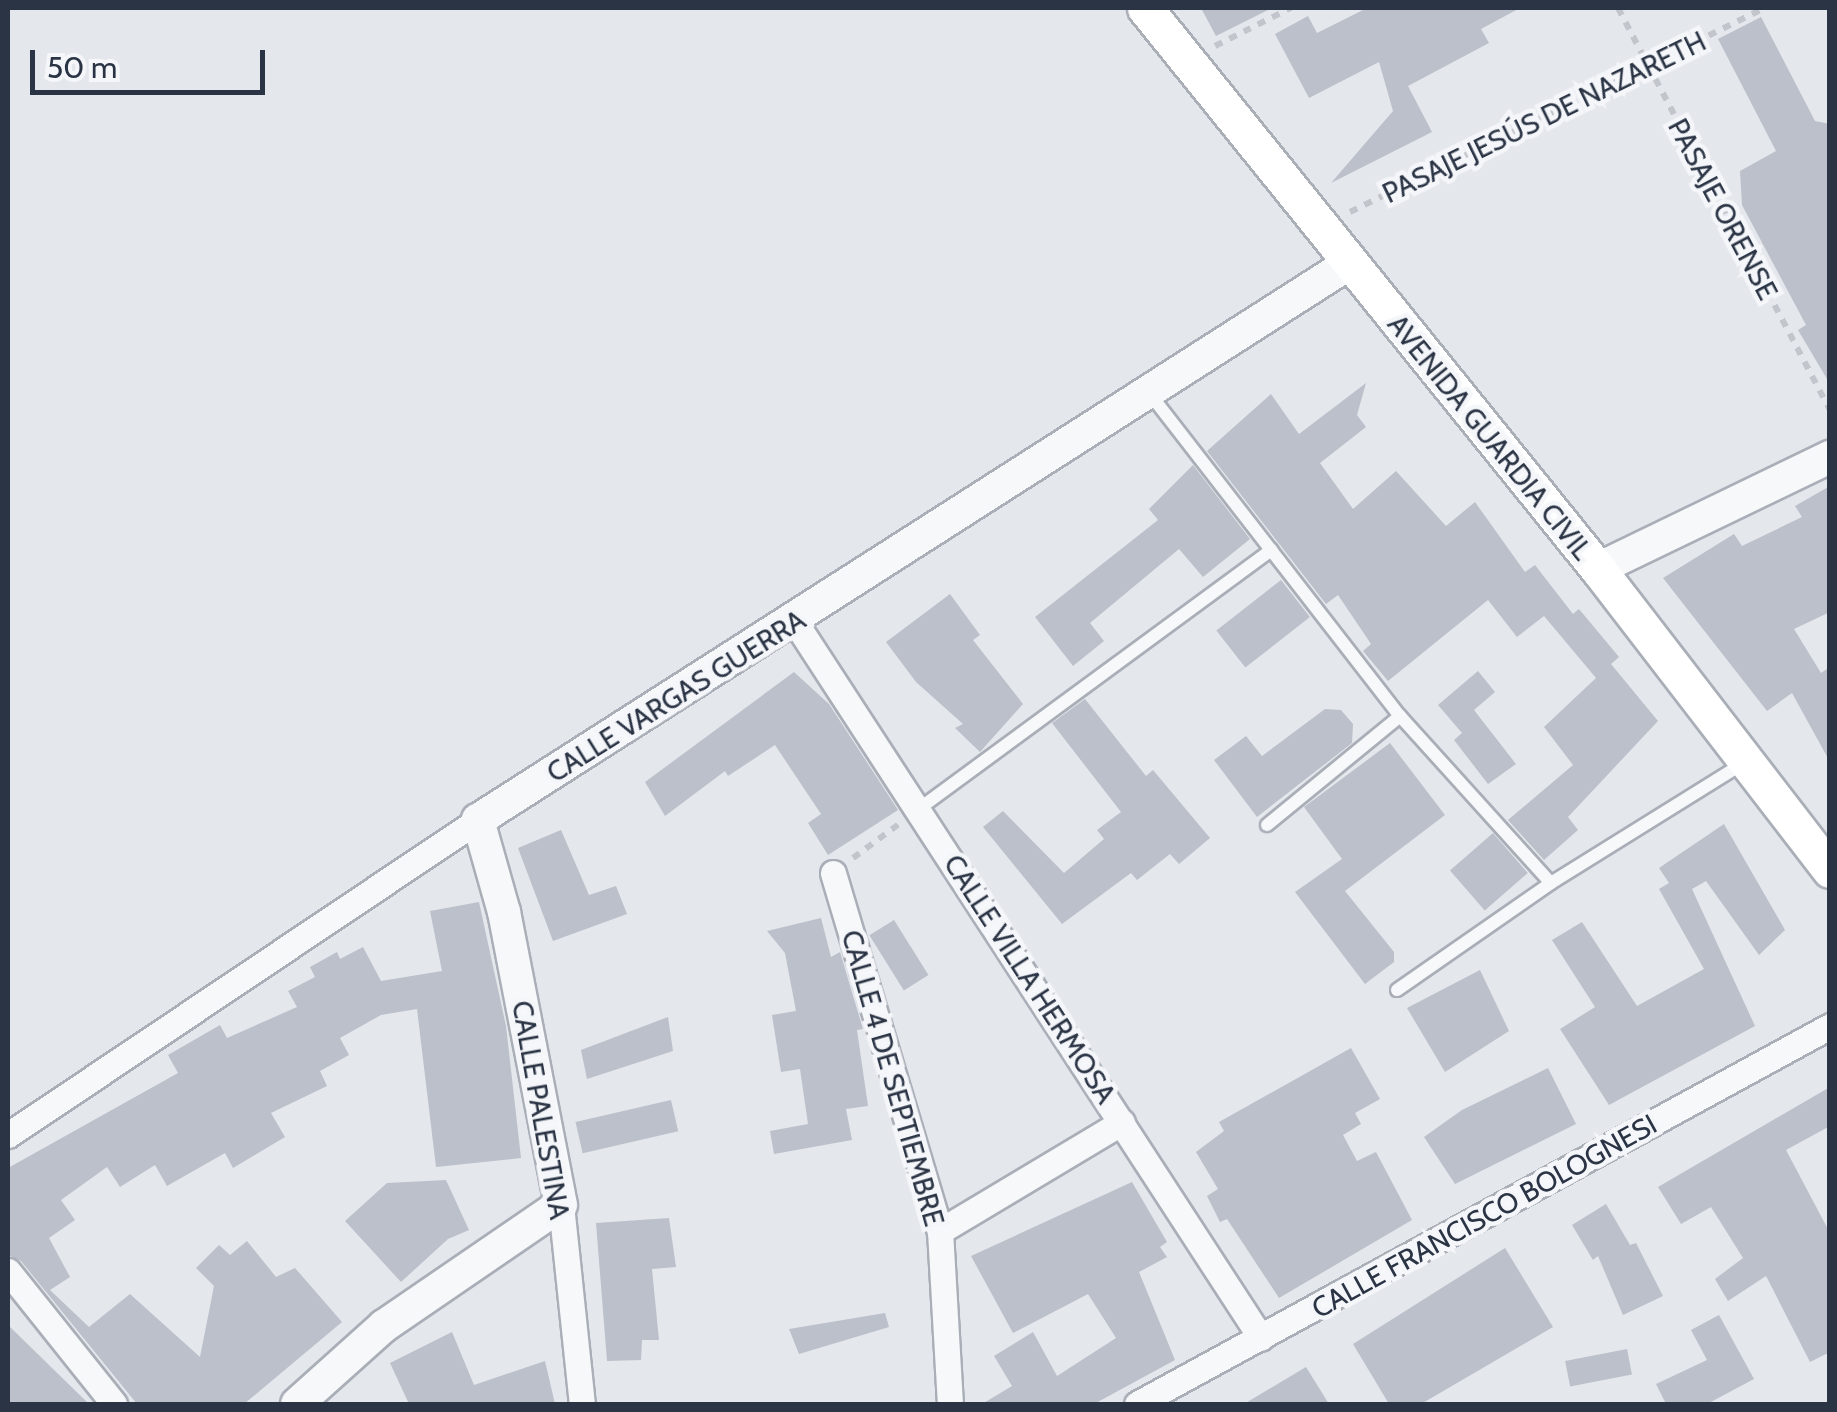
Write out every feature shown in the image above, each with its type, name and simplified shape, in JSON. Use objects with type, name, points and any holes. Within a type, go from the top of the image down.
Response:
[{"type":"main road","name":"AVENIDA GUARDIA CIVIL","points":[[1144,8],[1598,569],[1744,763],[1824,854]]},
{"type":"street","name":"CALLE VARGAS GUERRA","points":[[8,1136],[478,820],[794,622],[1348,264]]},
{"type":"street","points":[[1598,569],[1830,457]]},
{"type":"street","name":"CALLE VILLA HERMOSA","points":[[794,622],[920,808],[1261,1338]]},
{"type":"street","name":"CALLE PALESTINA","points":[[478,820],[504,912],[561,1204],[582,1404]]},
{"type":"street","name":"CALLE 4 DE SEPTIEMBRE","points":[[833,873],[940,1231],[950,1404]]},
{"type":"street","name":"CALLE FRANCISCO BOLOGNESI","points":[[1137,1404],[1830,1026]]},
{"type":"street","points":[[940,1231],[1122,1122]]},
{"type":"street","points":[[297,1404],[384,1326],[561,1204]]},
{"type":"street","points":[[8,1271],[114,1404]]},
{"type":"lane","points":[[1149,392],[1400,716],[1551,883]]},
{"type":"lane","points":[[920,808],[1271,550]]},
{"type":"lane","points":[[1266,825],[1400,716]]},
{"type":"lane","points":[[1397,990],[1551,883],[1744,763]]},
{"type":"path","points":[[1188,60],[1291,8]]},
{"type":"path","name":"PASAJE ORENSE","points":[[1618,8],[1830,410]]},
{"type":"path","name":"PASAJE JESÚS DE NAZARETH","points":[[1322,225],[1765,8]]},
{"type":"path","points":[[833,873],[920,808]]},
{"type":"building","points":[[1201,8],[1272,8],[1216,36]]},
{"type":"building","points":[[1367,8],[1520,8],[1481,29],[1489,43],[1408,86],[1432,132],[1331,183],[1393,111],[1379,62],[1309,98],[1275,34],[1308,16],[1317,33]]},
{"type":"building","points":[[1761,17],[1815,121],[1830,124],[1830,384],[1798,330],[1806,325],[1742,205],[1740,171],[1776,151],[1718,39]]},
{"type":"building","points":[[1366,383],[1357,415],[1366,427],[1320,463],[1353,509],[1396,471],[1446,526],[1475,502],[1525,572],[1535,565],[1573,614],[1579,609],[1619,657],[1611,664],[1658,721],[1568,817],[1578,830],[1544,860],[1508,820],[1573,765],[1544,727],[1596,678],[1544,616],[1517,637],[1488,600],[1388,681],[1363,651],[1371,644],[1338,595],[1326,604],[1207,451],[1271,394],[1299,434]]},
{"type":"building","points":[[1193,465],[1250,539],[1203,577],[1179,549],[1090,623],[1104,641],[1073,666],[1035,617],[1158,520],[1149,509]]},
{"type":"building","points":[[1830,486],[1830,612],[1794,629],[1821,673],[1830,667],[1830,762],[1792,693],[1767,711],[1663,578],[1734,534],[1742,546],[1802,517],[1795,506]]},
{"type":"building","points":[[1281,580],[1310,617],[1245,668],[1216,630]]},
{"type":"building","points":[[950,594],[980,635],[973,640],[1023,704],[980,752],[955,728],[963,724],[916,682],[886,642]]},
{"type":"building","points":[[1478,671],[1495,692],[1474,710],[1516,764],[1488,784],[1454,740],[1462,733],[1438,705]]},
{"type":"building","points":[[794,672],[829,704],[898,810],[828,855],[808,823],[821,814],[775,745],[728,776],[725,771],[665,816],[645,782]]},
{"type":"building","points":[[1085,699],[1146,776],[1153,770],[1210,838],[1179,864],[1170,854],[1137,880],[1131,873],[1062,924],[983,827],[1003,811],[1064,873],[1104,839],[1097,830],[1121,812],[1052,723]]},
{"type":"building","points":[[1325,709],[1341,710],[1353,724],[1352,743],[1257,817],[1214,760],[1246,736],[1262,756]]},
{"type":"building","points":[[1390,743],[1445,815],[1345,891],[1394,952],[1394,962],[1365,984],[1295,892],[1342,859],[1304,807]]},
{"type":"building","points":[[1724,824],[1785,930],[1759,955],[1706,881],[1692,889],[1755,1026],[1609,1105],[1560,1029],[1595,1007],[1552,940],[1582,922],[1637,1006],[1704,969],[1659,889],[1669,883],[1659,868]]},
{"type":"building","points":[[561,830],[589,895],[616,886],[627,914],[553,941],[518,848]]},
{"type":"building","points":[[1493,833],[1528,873],[1485,910],[1450,870]]},
{"type":"building","points":[[479,902],[506,1026],[521,1158],[436,1167],[417,1009],[381,1015],[340,1038],[349,1055],[320,1071],[327,1086],[271,1113],[285,1137],[233,1168],[225,1153],[167,1186],[155,1165],[120,1187],[107,1167],[61,1200],[75,1220],[49,1238],[70,1277],[50,1290],[89,1327],[130,1294],[200,1357],[214,1286],[196,1268],[219,1245],[230,1255],[247,1241],[276,1277],[295,1268],[342,1322],[244,1404],[137,1404],[21,1261],[8,1255],[8,1168],[178,1073],[168,1055],[220,1025],[227,1038],[297,1007],[288,991],[315,977],[310,967],[337,952],[340,959],[363,947],[381,981],[442,971],[430,911]]},
{"type":"building","points":[[821,918],[831,957],[840,952],[863,1029],[857,1030],[868,1106],[846,1109],[852,1140],[774,1154],[770,1131],[808,1124],[800,1069],[781,1072],[772,1015],[796,1011],[785,953],[767,931]]},
{"type":"building","points":[[894,920],[928,975],[904,990],[869,935]]},
{"type":"building","points":[[1480,970],[1509,1031],[1445,1072],[1407,1008]]},
{"type":"building","points":[[668,1017],[673,1051],[587,1079],[581,1050]]},
{"type":"building","points":[[1351,1048],[1380,1099],[1355,1113],[1361,1124],[1343,1135],[1357,1161],[1376,1152],[1412,1220],[1279,1298],[1227,1219],[1220,1222],[1207,1196],[1218,1189],[1196,1152],[1224,1131],[1219,1122]]},
{"type":"building","points":[[1548,1068],[1576,1124],[1455,1184],[1424,1137],[1462,1110]]},
{"type":"building","points":[[1830,1087],[1830,1126],[1786,1150],[1830,1233],[1830,1352],[1810,1362],[1766,1276],[1728,1301],[1715,1279],[1743,1258],[1711,1207],[1681,1224],[1658,1187]]},
{"type":"building","points":[[671,1100],[678,1131],[583,1153],[576,1122]]},
{"type":"building","points":[[446,1180],[469,1230],[448,1239],[401,1282],[345,1221],[387,1183]]},
{"type":"building","points":[[1132,1182],[1167,1242],[1160,1247],[1167,1257],[1139,1272],[1175,1360],[1094,1404],[982,1404],[1012,1386],[994,1356],[1033,1332],[1057,1376],[1116,1338],[1088,1294],[1013,1333],[971,1256]]},
{"type":"building","points":[[1606,1204],[1630,1245],[1636,1243],[1663,1296],[1623,1315],[1598,1256],[1593,1260],[1572,1225]]},
{"type":"building","points":[[669,1218],[676,1267],[652,1269],[659,1340],[642,1340],[641,1360],[607,1361],[596,1223]]},
{"type":"building","points":[[1505,1248],[1553,1327],[1421,1404],[1389,1404],[1353,1344]]},
{"type":"building","points":[[885,1313],[889,1327],[799,1354],[789,1329]]},
{"type":"building","points":[[1719,1315],[1754,1379],[1707,1404],[1666,1404],[1656,1384],[1707,1360],[1691,1330]]},
{"type":"building","points":[[8,1325],[89,1404],[8,1404]]},
{"type":"building","points":[[452,1332],[474,1385],[545,1361],[555,1404],[409,1404],[390,1363]]},
{"type":"building","points":[[1627,1349],[1632,1375],[1570,1387],[1565,1361]]},
{"type":"building","points":[[1306,1367],[1329,1404],[1244,1404]]}]
